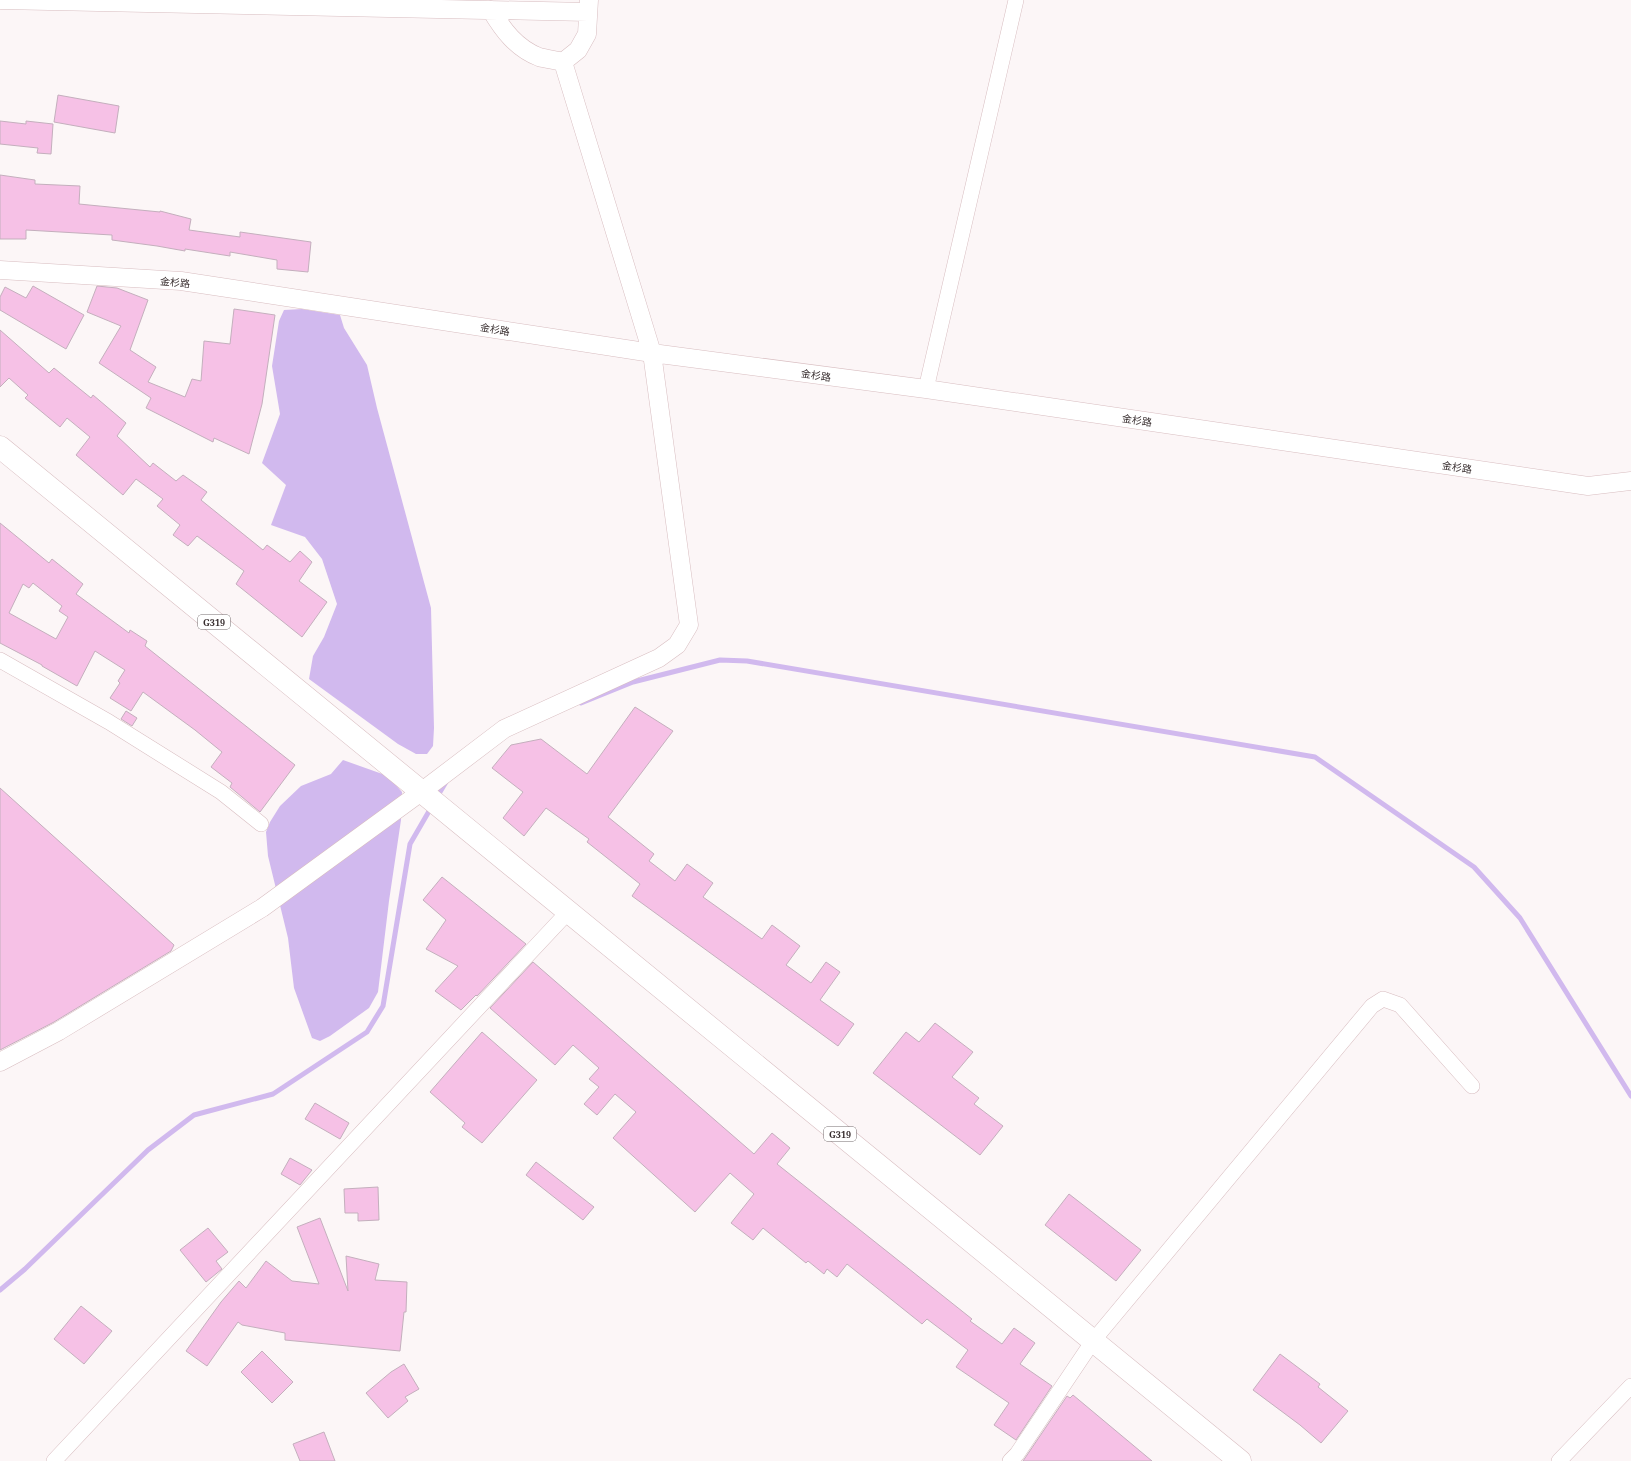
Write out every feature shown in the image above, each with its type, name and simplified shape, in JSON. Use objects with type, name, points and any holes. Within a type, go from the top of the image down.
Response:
[{"type":"highway","name":"G319","points":[[0,447],[1240,1461]]},
{"type":"street","points":[[0,0],[491,10],[588,6],[587,34],[578,50],[563,62]]},
{"type":"street","points":[[926,389],[1016,0]]},
{"type":"street","points":[[491,10],[502,27],[518,45],[539,57],[563,62]]},
{"type":"street","points":[[0,1062],[59,1030],[262,908],[430,799],[504,729],[659,658],[677,645],[689,625],[652,353],[563,62]]},
{"type":"street","name":"金杉路","points":[[0,270],[181,281],[652,353],[926,389],[1588,486],[1631,481]]},
{"type":"street","points":[[0,660],[109,722],[215,788],[261,824]]},
{"type":"street","points":[[54,1461],[568,912]]},
{"type":"street","points":[[1010,1461],[1094,1341],[1372,1006],[1383,999],[1400,1005],[1472,1086]]},
{"type":"street","points":[[1559,1461],[1631,1386]]},
{"type":"shaded area","points":[[302,309],[340,315],[344,328],[367,365],[377,408],[431,608],[434,728],[433,746],[427,754],[416,754],[398,744],[309,679],[313,656],[324,637],[337,604],[322,559],[305,537],[271,525],[286,485],[262,463],[280,414],[272,366],[279,321],[284,310]]},
{"type":"shaded area","points":[[343,760],[388,776],[402,792],[401,820],[378,992],[369,1008],[330,1036],[320,1041],[312,1038],[294,988],[288,938],[268,856],[266,832],[270,822],[280,806],[301,786],[331,774]]},
{"type":"building","points":[[58,95],[119,106],[115,133],[54,122]]},
{"type":"building","points":[[0,121],[26,124],[26,121],[53,124],[51,154],[37,153],[38,148],[0,144]]},
{"type":"building","points":[[0,175],[35,180],[35,184],[80,186],[79,204],[160,211],[191,219],[189,230],[240,237],[240,232],[311,242],[308,272],[277,269],[277,260],[230,252],[230,256],[112,240],[112,235],[26,230],[26,239],[0,239]]},
{"type":"building","points":[[33,286],[84,315],[66,349],[0,310],[0,297],[5,287],[26,298]]},
{"type":"building","points":[[97,286],[117,288],[148,300],[130,350],[156,367],[148,382],[185,397],[192,379],[201,381],[204,341],[230,344],[234,309],[275,315],[262,404],[249,454],[214,438],[213,442],[146,408],[151,398],[99,363],[121,326],[87,312]]},
{"type":"building","points":[[0,330],[49,373],[54,368],[91,398],[93,395],[126,423],[117,436],[150,467],[153,463],[176,481],[183,475],[207,492],[201,500],[263,550],[267,545],[290,562],[300,551],[312,562],[299,581],[327,602],[302,637],[236,584],[244,571],[197,536],[188,546],[173,535],[180,525],[157,506],[163,499],[136,479],[123,495],[76,455],[90,437],[67,418],[60,427],[25,398],[28,395],[9,378],[0,387]]},
{"type":"building","points":[[0,523],[49,563],[52,559],[83,584],[76,594],[129,633],[130,630],[147,641],[145,646],[295,765],[260,812],[230,787],[232,783],[211,767],[222,752],[195,730],[143,692],[131,711],[110,698],[120,683],[118,681],[125,670],[95,651],[77,686],[42,665],[0,643]],"holes":[[[33,583],[62,606],[59,611],[68,617],[56,639],[9,613],[23,584],[29,588]]]},
{"type":"building","points":[[635,707],[673,731],[608,817],[654,854],[649,861],[675,881],[687,864],[713,883],[703,897],[762,939],[772,925],[800,946],[786,965],[811,983],[826,962],[840,972],[820,1000],[854,1024],[838,1046],[632,896],[640,884],[587,842],[589,839],[546,808],[524,836],[503,818],[523,792],[492,768],[511,745],[541,739],[587,774]]},
{"type":"building","points":[[126,711],[137,718],[132,726],[121,719]]},
{"type":"building","points":[[0,788],[174,945],[171,951],[54,1022],[0,1050]]},
{"type":"building","points":[[442,877],[526,944],[477,996],[476,995],[461,1010],[435,991],[458,966],[426,949],[446,920],[423,900]]},
{"type":"building","points":[[533,962],[754,1154],[772,1133],[790,1148],[777,1164],[972,1319],[970,1321],[1002,1344],[1014,1328],[1035,1343],[1020,1364],[1052,1386],[1016,1440],[994,1425],[1009,1403],[956,1367],[968,1350],[927,1319],[922,1324],[847,1264],[837,1277],[827,1269],[824,1274],[808,1261],[806,1263],[763,1228],[753,1240],[731,1223],[754,1194],[730,1173],[695,1212],[613,1138],[636,1112],[615,1094],[597,1115],[584,1104],[599,1087],[589,1079],[599,1068],[573,1045],[555,1065],[490,1008]]},
{"type":"building","points":[[935,1023],[973,1052],[952,1077],[979,1098],[974,1104],[1003,1126],[980,1155],[873,1073],[906,1032],[919,1042]]},
{"type":"building","points":[[482,1032],[537,1080],[482,1143],[462,1127],[465,1123],[430,1092]]},
{"type":"building","points":[[315,1103],[349,1123],[340,1139],[305,1119]]},
{"type":"building","points":[[290,1158],[312,1170],[300,1185],[281,1174]]},
{"type":"building","points":[[536,1162],[594,1207],[583,1220],[526,1175]]},
{"type":"building","points":[[378,1187],[379,1220],[358,1221],[358,1213],[345,1213],[344,1189]]},
{"type":"building","points":[[1069,1194],[1141,1250],[1116,1281],[1045,1225]]},
{"type":"building","points":[[320,1218],[348,1291],[346,1256],[379,1264],[375,1280],[407,1282],[406,1312],[404,1312],[400,1351],[285,1340],[285,1333],[242,1325],[238,1322],[207,1366],[186,1351],[221,1302],[239,1281],[246,1288],[266,1261],[292,1281],[319,1284],[297,1227]]},
{"type":"building","points":[[208,1228],[228,1252],[216,1261],[222,1269],[206,1282],[180,1250]]},
{"type":"building","points":[[81,1306],[112,1331],[84,1364],[54,1339]]},
{"type":"building","points":[[262,1351],[293,1382],[272,1403],[241,1372]]},
{"type":"building","points":[[1280,1354],[1320,1384],[1318,1387],[1348,1411],[1321,1443],[1300,1425],[1253,1390]]},
{"type":"building","points":[[404,1364],[419,1389],[405,1397],[408,1401],[388,1418],[366,1393],[391,1372]]},
{"type":"building","points":[[1073,1395],[1152,1461],[1023,1461],[1067,1396],[1070,1398]]},
{"type":"building","points":[[324,1432],[335,1461],[300,1461],[293,1444]]},
{"type":"waterway","points":[[581,703],[633,682],[720,660],[747,661],[1315,757],[1474,867],[1520,918],[1631,1096]]},
{"type":"waterway","points":[[437,797],[446,782]]},
{"type":"waterway","points":[[0,1290],[25,1269],[148,1150],[194,1115],[273,1094],[367,1032],[383,1006],[410,844],[432,806]]}]
